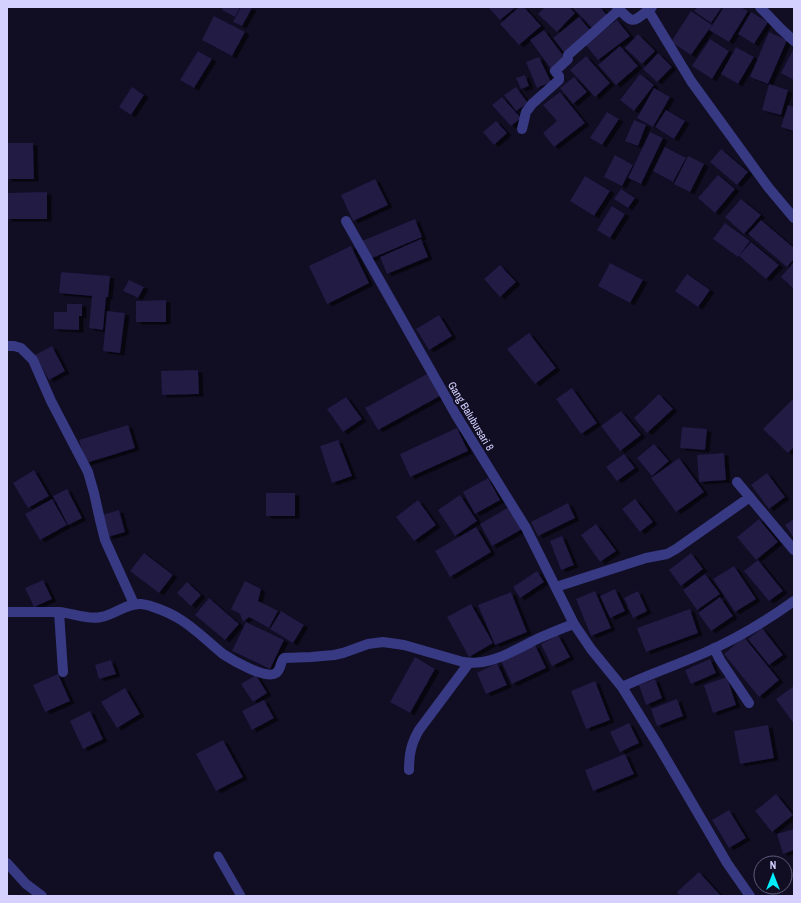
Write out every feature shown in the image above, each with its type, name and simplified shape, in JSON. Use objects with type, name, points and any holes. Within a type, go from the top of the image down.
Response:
[{"type":"street","points":[[760,7],[794,41]]},
{"type":"street","points":[[522,129],[526,112],[532,104],[559,80],[555,71],[568,59],[568,54],[618,8],[625,16],[632,20],[650,8],[690,81],[768,187],[794,218]]},
{"type":"street","name":"Gang Balubursari 8","points":[[346,221],[456,416],[526,528],[574,624],[591,649],[622,687],[716,844],[750,896]]},
{"type":"street","points":[[7,346],[21,348],[33,360],[51,401],[88,472],[105,540],[134,604]]},
{"type":"street","points":[[737,482],[794,550]]},
{"type":"street","points":[[556,587],[640,560],[667,554],[750,497]]},
{"type":"street","points":[[622,687],[704,653],[745,633],[794,601]]},
{"type":"street","points":[[7,612],[59,612],[100,618],[134,604],[150,606],[177,617],[230,658],[254,671],[270,675],[275,674],[278,671],[281,661],[284,658],[334,655],[376,642],[395,643],[469,663],[483,662],[501,656],[574,624]]},
{"type":"street","points":[[59,612],[63,672]]},
{"type":"street","points":[[714,648],[720,660],[749,703]]},
{"type":"street","points":[[409,770],[409,756],[414,739],[419,730],[469,663]]},
{"type":"street","points":[[7,863],[26,884],[42,896]]},
{"type":"lane","points":[[218,856],[241,896]]},
{"type":"building","points":[[223,7],[240,7],[235,17],[222,10]]},
{"type":"building","points":[[241,7],[252,8],[242,26],[233,22]]},
{"type":"building","points":[[488,7],[516,7],[500,20]]},
{"type":"building","points":[[519,7],[524,7],[541,26],[519,45],[500,24]]},
{"type":"building","points":[[545,7],[569,7],[575,13],[557,32],[538,14]]},
{"type":"building","points":[[572,7],[600,7],[608,16],[594,30]]},
{"type":"building","points":[[697,7],[722,7],[711,23],[694,11]]},
{"type":"building","points":[[724,7],[741,7],[748,11],[729,42],[709,30]]},
{"type":"building","points":[[691,11],[712,25],[691,55],[671,42]]},
{"type":"building","points":[[751,12],[768,22],[754,44],[738,34]]},
{"type":"building","points":[[214,16],[245,32],[232,56],[202,40]]},
{"type":"building","points":[[579,17],[591,31],[564,52],[553,38]]},
{"type":"building","points":[[617,20],[630,36],[598,60],[585,44]]},
{"type":"building","points":[[544,30],[565,58],[551,69],[530,40]]},
{"type":"building","points":[[769,32],[787,40],[768,84],[750,77]]},
{"type":"building","points":[[638,34],[655,51],[642,64],[625,48]]},
{"type":"building","points":[[710,39],[729,51],[712,79],[692,66]]},
{"type":"building","points":[[620,46],[638,66],[616,85],[598,65]]},
{"type":"building","points":[[736,47],[754,57],[738,84],[721,74]]},
{"type":"building","points":[[794,50],[794,80],[781,73]]},
{"type":"building","points":[[198,51],[212,59],[194,88],[180,80]]},
{"type":"building","points":[[658,53],[672,67],[657,82],[643,69]]},
{"type":"building","points":[[586,56],[610,83],[595,97],[570,70]]},
{"type":"building","points":[[539,57],[551,82],[537,88],[526,62]]},
{"type":"building","points":[[640,74],[654,85],[634,111],[620,100]]},
{"type":"building","points":[[525,75],[529,86],[521,89],[516,78]]},
{"type":"building","points":[[574,77],[587,92],[573,104],[560,88]]},
{"type":"building","points":[[769,84],[788,90],[781,115],[762,110]]},
{"type":"building","points":[[132,87],[144,95],[131,115],[119,107]]},
{"type":"building","points":[[516,87],[528,103],[516,111],[504,95]]},
{"type":"building","points":[[654,88],[670,97],[653,127],[637,118]]},
{"type":"building","points":[[560,92],[585,123],[554,147],[543,133],[557,121],[543,105]]},
{"type":"building","points":[[502,97],[521,118],[511,126],[492,105]]},
{"type":"building","points":[[788,105],[794,107],[794,131],[781,127]]},
{"type":"building","points":[[666,110],[685,121],[674,139],[655,127]]},
{"type":"building","points":[[607,112],[619,119],[602,145],[590,138]]},
{"type":"building","points":[[634,120],[646,125],[638,146],[625,141]]},
{"type":"building","points":[[496,121],[507,133],[494,145],[483,132]]},
{"type":"building","points":[[650,132],[663,138],[641,184],[628,178]]},
{"type":"building","points":[[7,143],[33,143],[34,179],[7,179]]},
{"type":"building","points":[[665,147],[686,158],[673,182],[653,171]]},
{"type":"building","points":[[721,149],[748,172],[737,185],[710,162]]},
{"type":"building","points":[[615,155],[633,165],[622,186],[604,177]]},
{"type":"building","points":[[688,156],[704,164],[690,192],[674,184]]},
{"type":"building","points":[[718,175],[735,189],[715,213],[698,198]]},
{"type":"building","points":[[585,176],[610,191],[594,216],[570,201]]},
{"type":"building","points":[[375,179],[388,205],[353,221],[341,195]]},
{"type":"building","points":[[621,189],[635,198],[628,208],[614,199]]},
{"type":"building","points":[[47,192],[47,219],[7,219],[7,193]]},
{"type":"building","points":[[741,199],[761,215],[744,234],[725,217]]},
{"type":"building","points":[[612,206],[625,214],[610,238],[597,230]]},
{"type":"building","points":[[415,219],[422,237],[370,259],[362,241]]},
{"type":"building","points":[[761,220],[794,248],[794,259],[787,267],[748,234]]},
{"type":"building","points":[[725,223],[750,241],[738,257],[713,239]]},
{"type":"building","points":[[421,239],[428,257],[387,274],[380,257]]},
{"type":"building","points":[[751,242],[779,265],[766,279],[739,256]]},
{"type":"building","points":[[351,246],[369,283],[327,304],[309,266]]},
{"type":"building","points":[[794,262],[794,289],[781,277]]},
{"type":"building","points":[[610,263],[643,280],[630,303],[598,286]]},
{"type":"building","points":[[500,265],[516,282],[500,297],[484,279]]},
{"type":"building","points":[[61,272],[110,276],[108,297],[106,297],[103,330],[89,328],[92,296],[59,293]]},
{"type":"building","points":[[687,274],[710,290],[698,307],[675,291]]},
{"type":"building","points":[[129,280],[144,287],[138,298],[123,291]]},
{"type":"building","points":[[166,300],[166,322],[136,322],[136,301]]},
{"type":"building","points":[[67,304],[82,304],[82,316],[79,316],[79,330],[54,329],[54,312],[67,312]]},
{"type":"building","points":[[107,311],[125,313],[120,353],[103,351]]},
{"type":"building","points":[[439,315],[452,336],[429,350],[416,329]]},
{"type":"building","points":[[529,333],[556,368],[535,384],[507,349]]},
{"type":"building","points":[[52,346],[65,371],[49,380],[35,355]]},
{"type":"building","points":[[198,370],[199,394],[162,395],[161,371]]},
{"type":"building","points":[[427,374],[440,396],[378,430],[365,408]]},
{"type":"building","points":[[572,388],[597,423],[581,434],[556,399]]},
{"type":"building","points":[[659,394],[673,409],[647,433],[634,418]]},
{"type":"building","points":[[346,397],[362,419],[343,432],[327,409]]},
{"type":"building","points":[[794,398],[794,447],[788,453],[763,429]]},
{"type":"building","points":[[621,411],[641,435],[620,451],[601,426]]},
{"type":"building","points":[[128,425],[135,448],[86,463],[79,440]]},
{"type":"building","points":[[682,427],[707,429],[705,450],[680,448]]},
{"type":"building","points":[[457,428],[468,451],[410,477],[400,454]]},
{"type":"building","points":[[338,440],[352,476],[332,483],[320,446]]},
{"type":"building","points":[[654,444],[669,461],[652,476],[637,458]]},
{"type":"building","points":[[724,453],[726,480],[699,482],[697,455]]},
{"type":"building","points":[[624,454],[635,468],[617,481],[606,467]]},
{"type":"building","points":[[679,458],[704,492],[676,512],[651,478]]},
{"type":"building","points":[[34,470],[49,496],[28,508],[13,483]]},
{"type":"building","points":[[767,473],[785,497],[769,509],[751,485]]},
{"type":"building","points":[[488,478],[500,500],[475,514],[463,492]]},
{"type":"building","points":[[67,489],[82,518],[68,525],[53,496]]},
{"type":"building","points":[[266,493],[295,493],[295,516],[266,516]]},
{"type":"building","points":[[460,495],[477,521],[455,536],[438,510]]},
{"type":"building","points":[[52,499],[67,525],[40,540],[25,514]]},
{"type":"building","points":[[635,499],[653,522],[640,532],[622,509]]},
{"type":"building","points":[[418,500],[436,525],[414,541],[396,517]]},
{"type":"building","points":[[568,503],[575,518],[538,536],[531,522]]},
{"type":"building","points":[[511,506],[524,528],[492,546],[480,524]]},
{"type":"building","points":[[119,510],[125,532],[108,537],[102,515]]},
{"type":"building","points":[[759,519],[778,542],[756,560],[737,537]]},
{"type":"building","points":[[794,519],[794,538],[785,525]]},
{"type":"building","points":[[596,524],[616,551],[600,562],[581,535]]},
{"type":"building","points":[[476,527],[491,552],[450,577],[435,551]]},
{"type":"building","points":[[562,536],[574,565],[561,570],[550,541]]},
{"type":"building","points":[[144,553],[173,575],[159,593],[130,571]]},
{"type":"building","points":[[691,553],[703,569],[681,586],[669,570]]},
{"type":"building","points":[[758,560],[783,591],[769,601],[744,571]]},
{"type":"building","points":[[734,566],[756,599],[735,612],[713,579]]},
{"type":"building","points":[[537,571],[544,582],[520,598],[513,587]]},
{"type":"building","points":[[705,574],[720,594],[697,610],[683,590]]},
{"type":"building","points":[[43,580],[52,599],[34,607],[25,588]]},
{"type":"building","points":[[245,581],[261,589],[258,601],[278,611],[269,628],[249,617],[243,622],[240,614],[231,609]]},
{"type":"building","points":[[187,582],[201,595],[191,606],[177,593]]},
{"type":"building","points":[[615,589],[625,611],[610,618],[600,596]]},
{"type":"building","points":[[595,591],[611,628],[591,636],[576,599]]},
{"type":"building","points":[[638,591],[647,611],[633,618],[624,598]]},
{"type":"building","points":[[511,592],[527,632],[495,645],[478,605]]},
{"type":"building","points":[[720,597],[733,616],[711,631],[698,613]]},
{"type":"building","points":[[209,598],[239,624],[225,640],[195,615]]},
{"type":"building","points":[[471,604],[493,643],[469,657],[447,617]]},
{"type":"building","points":[[690,609],[698,633],[646,652],[637,628]]},
{"type":"building","points":[[281,611],[304,625],[293,643],[270,629]]},
{"type":"building","points":[[246,622],[284,640],[270,669],[232,651]]},
{"type":"building","points":[[762,628],[783,655],[769,665],[748,639]]},
{"type":"building","points":[[558,635],[570,657],[552,666],[541,644]]},
{"type":"building","points":[[744,637],[779,680],[759,697],[724,654]]},
{"type":"building","points":[[535,645],[546,668],[512,684],[501,661]]},
{"type":"building","points":[[415,657],[435,669],[410,713],[390,702]]},
{"type":"building","points":[[710,659],[716,673],[691,684],[685,670]]},
{"type":"building","points":[[111,660],[116,674],[99,679],[95,665]]},
{"type":"building","points":[[497,663],[507,685],[486,694],[477,673]]},
{"type":"building","points":[[58,674],[70,701],[45,712],[33,685]]},
{"type":"building","points":[[256,675],[267,693],[253,702],[241,684]]},
{"type":"building","points":[[727,677],[736,705],[713,713],[704,685]]},
{"type":"building","points":[[655,679],[662,698],[646,705],[639,685]]},
{"type":"building","points":[[595,681],[610,720],[586,729],[571,691]]},
{"type":"building","points":[[794,686],[794,724],[776,699]]},
{"type":"building","points":[[125,688],[140,714],[117,728],[101,702]]},
{"type":"building","points":[[677,699],[683,716],[657,726],[651,709]]},
{"type":"building","points":[[264,700],[274,718],[252,730],[242,711]]},
{"type":"building","points":[[90,711],[103,739],[83,749],[70,721]]},
{"type":"building","points":[[629,723],[639,743],[620,752],[610,732]]},
{"type":"building","points":[[768,725],[774,758],[740,764],[734,731]]},
{"type":"building","points":[[223,740],[243,777],[216,791],[196,754]]},
{"type":"building","points":[[625,754],[634,774],[593,791],[585,770]]},
{"type":"building","points":[[776,794],[793,815],[772,832],[755,811]]},
{"type":"building","points":[[729,810],[746,838],[729,848],[712,820]]},
{"type":"building","points":[[794,829],[794,850],[783,854],[777,834]]},
{"type":"building","points":[[699,872],[721,896],[680,896],[677,892]]}]
